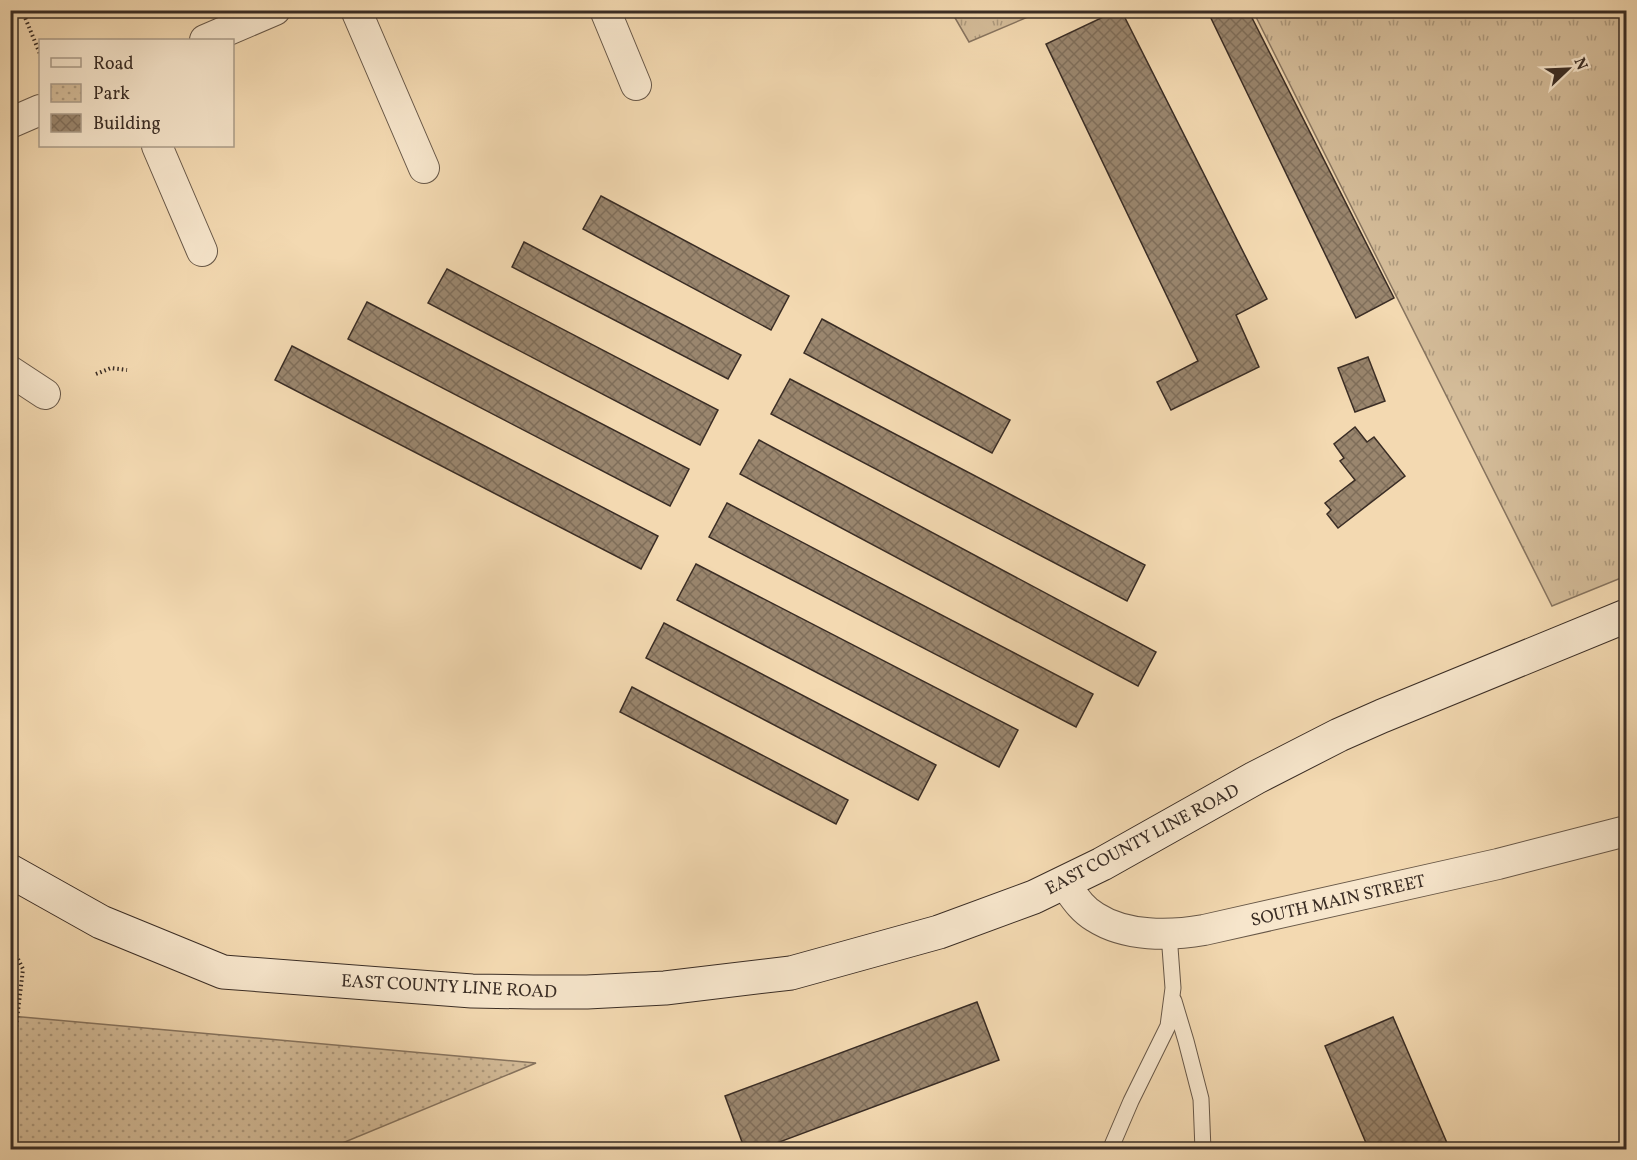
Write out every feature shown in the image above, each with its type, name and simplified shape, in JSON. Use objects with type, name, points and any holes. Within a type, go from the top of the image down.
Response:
[{"type":"main road","name":"EAST COUNTY LINE ROAD","points":[[10,871],[101,922],[223,972],[472,991],[533,992],[665,988],[791,973],[939,932],[1035,897],[1102,864],[1255,778],[1339,735],[1626,616]]},
{"type":"street","points":[[206,39],[237,18],[275,10]]},
{"type":"street","points":[[356,10],[424,168]]},
{"type":"street","points":[[605,10],[636,85]]},
{"type":"street","points":[[10,123],[39,110]]},
{"type":"street","points":[[157,147],[202,251]]},
{"type":"street","points":[[10,371],[45,394]]},
{"type":"street","name":"SOUTH MAIN STREET","points":[[1064,883],[1080,905],[1095,918],[1123,929],[1180,934],[1498,864],[1626,831]]},
{"type":"lane","points":[[1110,1149],[1168,1026],[1173,988],[1169,934]]},
{"type":"lane","points":[[1172,996],[1201,1099],[1203,1149]]},
{"type":"path","points":[[22,10],[39,52]]},
{"type":"path","points":[[96,374],[111,368],[128,370]]},
{"type":"path","points":[[10,943],[23,969],[15,1036],[10,1043]]},
{"type":"green space","points":[[951,11],[1042,11],[969,42]]},
{"type":"green space","points":[[1253,11],[1626,11],[1626,576],[1552,606]]},
{"type":"green space","points":[[10,1016],[536,1063],[328,1149],[11,1149]]},
{"type":"building","points":[[1121,10],[1267,299],[1236,315],[1259,367],[1171,410],[1157,382],[1198,361],[1046,44]]},
{"type":"building","points":[[1207,10],[1248,10],[1394,298],[1356,318]]},
{"type":"building","points":[[601,196],[789,296],[771,330],[583,229]]},
{"type":"building","points":[[524,242],[741,355],[728,379],[512,267]]},
{"type":"building","points":[[447,269],[718,410],[700,445],[428,303]]},
{"type":"building","points":[[367,302],[689,469],[670,506],[348,339]]},
{"type":"building","points":[[822,319],[1010,420],[992,453],[804,353]]},
{"type":"building","points":[[292,346],[658,536],[641,569],[275,380]]},
{"type":"building","points":[[1368,357],[1385,401],[1355,412],[1338,368]]},
{"type":"building","points":[[790,379],[1145,565],[1127,601],[771,414]]},
{"type":"building","points":[[1355,427],[1367,442],[1374,437],[1405,476],[1338,528],[1327,514],[1331,510],[1325,503],[1355,480],[1340,461],[1344,458],[1334,444]]},
{"type":"building","points":[[759,440],[1156,652],[1138,686],[740,474]]},
{"type":"building","points":[[727,503],[1093,694],[1076,727],[709,537]]},
{"type":"building","points":[[696,564],[1018,730],[999,767],[677,600]]},
{"type":"building","points":[[664,623],[936,765],[918,800],[646,658]]},
{"type":"building","points":[[632,687],[848,800],[836,824],[620,712]]},
{"type":"building","points":[[977,1002],[999,1060],[758,1150],[745,1150],[725,1096]]},
{"type":"building","points":[[1393,1017],[1450,1150],[1369,1150],[1325,1046]]}]
